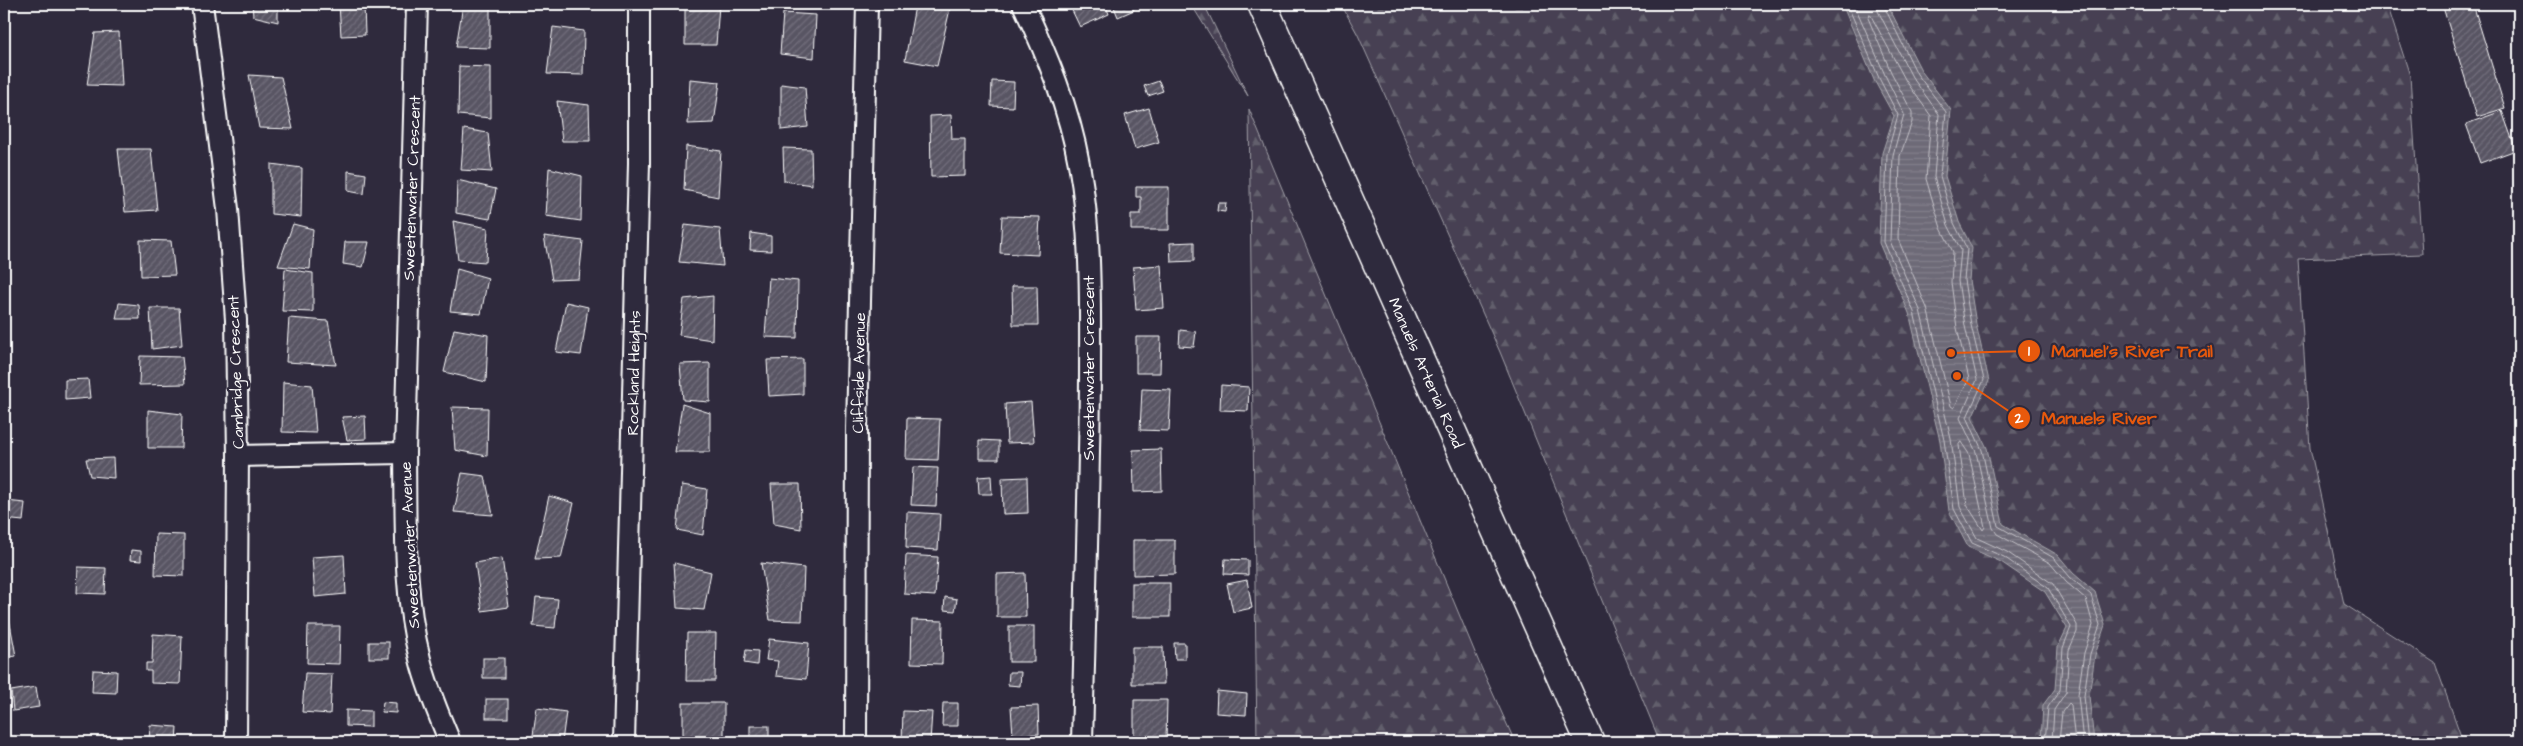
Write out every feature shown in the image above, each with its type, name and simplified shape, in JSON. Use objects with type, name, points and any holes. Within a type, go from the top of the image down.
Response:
[{"type":"main road","name":"Manuels Arterial Road","points":[[1262,4],[1590,742]]},
{"type":"street","name":"Cambridge Crescent","points":[[202,4],[228,209],[236,320],[238,456],[236,742]]},
{"type":"street","name":"Sweetenwater Crescent","points":[[407,372],[417,4]]},
{"type":"street","name":"Rockland Heights","points":[[624,742],[638,173],[639,4]]},
{"type":"street","name":"Cliffside Avenue","points":[[856,742],[858,402],[868,4]]},
{"type":"street","name":"Sweetenwater Crescent","points":[[1023,4],[1056,80],[1071,127],[1083,188],[1089,245],[1089,500],[1082,742]]},
{"type":"street","name":"Sweetenwater Avenue","points":[[407,372],[405,453],[409,596],[414,631],[428,687],[450,742]]},
{"type":"street","points":[[238,456],[405,453]]},
{"type":"green space","points":[[1191,4],[1204,4],[1248,96]]},
{"type":"green space","points":[[1341,4],[2387,4],[2410,76],[2422,254],[2298,259],[2310,448],[2344,604],[2435,663],[2463,742],[1660,742],[1500,352],[1358,35]]},
{"type":"green space","points":[[1249,109],[1481,667],[1515,742],[1257,742]]},
{"type":"water","points":[[1842,4],[1887,4],[1922,72],[1951,110],[1945,176],[1959,222],[1972,248],[1969,280],[1976,324],[1989,381],[1972,417],[1987,448],[2003,524],[2058,555],[2073,573],[2095,592],[2105,625],[2095,655],[2089,696],[2094,742],[2041,742],[2043,705],[2055,689],[2058,647],[2067,628],[2045,592],[2001,562],[1968,547],[1949,511],[1940,441],[1909,313],[1879,243],[1882,153],[1894,116],[1874,80]]},
{"type":"building","points":[[252,4],[278,4],[278,22],[253,16]]},
{"type":"building","points":[[339,4],[364,4],[365,35],[341,36]]},
{"type":"building","points":[[685,4],[719,5],[716,45],[685,45]]},
{"type":"building","points":[[1069,4],[1105,4],[1109,14],[1080,27]]},
{"type":"building","points":[[1122,4],[1131,4],[1134,10],[1118,17],[1114,7]]},
{"type":"building","points":[[2442,4],[2473,4],[2505,108],[2477,117]]},
{"type":"building","points":[[463,5],[490,8],[490,48],[456,47]]},
{"type":"building","points":[[915,6],[950,9],[937,66],[905,60]]},
{"type":"building","points":[[783,13],[816,15],[814,58],[780,54]]},
{"type":"building","points":[[553,27],[584,31],[583,75],[547,74]]},
{"type":"building","points":[[119,32],[122,86],[87,85],[95,33]]},
{"type":"building","points":[[459,66],[491,67],[491,118],[458,115]]},
{"type":"building","points":[[249,75],[281,77],[293,129],[259,128]]},
{"type":"building","points":[[690,79],[720,82],[714,123],[688,124]]},
{"type":"building","points":[[992,81],[1014,82],[1013,107],[991,106]]},
{"type":"building","points":[[1159,81],[1163,91],[1148,96],[1144,86]]},
{"type":"building","points":[[781,84],[805,87],[808,127],[781,130]]},
{"type":"building","points":[[557,101],[589,105],[590,141],[562,141]]},
{"type":"building","points":[[1149,108],[1159,142],[1135,149],[1125,115]]},
{"type":"building","points":[[2502,111],[2516,150],[2480,163],[2466,124]]},
{"type":"building","points":[[951,115],[952,139],[965,139],[965,176],[931,177],[930,116]]},
{"type":"building","points":[[464,129],[488,133],[492,172],[461,170]]},
{"type":"building","points":[[4,145],[10,145],[8,170],[4,170]]},
{"type":"building","points":[[686,146],[721,151],[718,197],[684,190]]},
{"type":"building","points":[[783,148],[811,149],[812,185],[784,181]]},
{"type":"building","points":[[118,149],[151,149],[157,210],[125,212]]},
{"type":"building","points":[[271,164],[302,168],[301,217],[271,214]]},
{"type":"building","points":[[549,168],[582,176],[581,221],[546,216]]},
{"type":"building","points":[[348,171],[366,174],[364,194],[348,191]]},
{"type":"building","points":[[457,180],[496,189],[490,219],[456,213]]},
{"type":"building","points":[[1136,187],[1169,187],[1169,230],[1131,230],[1131,214],[1141,214],[1141,197],[1136,197]]},
{"type":"building","points":[[1218,203],[1226,203],[1225,212],[1217,211]]},
{"type":"building","points":[[1002,216],[1040,217],[1038,255],[1000,253]]},
{"type":"building","points":[[453,221],[488,228],[486,262],[458,260]]},
{"type":"building","points":[[293,224],[313,229],[310,269],[278,266]]},
{"type":"building","points":[[685,225],[720,229],[723,266],[679,262]]},
{"type":"building","points":[[751,233],[771,236],[771,251],[750,250]]},
{"type":"building","points":[[544,236],[583,241],[579,279],[552,280]]},
{"type":"building","points":[[140,240],[171,241],[175,275],[141,276]]},
{"type":"building","points":[[345,242],[369,242],[363,267],[343,264]]},
{"type":"building","points":[[1194,242],[1194,261],[1171,262],[1170,243]]},
{"type":"building","points":[[1161,265],[1164,308],[1136,310],[1133,267]]},
{"type":"building","points":[[285,269],[313,273],[313,312],[282,311]]},
{"type":"building","points":[[457,269],[488,278],[481,314],[450,311]]},
{"type":"building","points":[[769,278],[798,281],[797,338],[765,337]]},
{"type":"building","points":[[1012,286],[1037,286],[1038,325],[1013,325]]},
{"type":"building","points":[[713,296],[712,340],[679,335],[684,299]]},
{"type":"building","points":[[566,302],[588,307],[581,355],[556,352]]},
{"type":"building","points":[[119,303],[139,305],[140,319],[116,319]]},
{"type":"building","points":[[150,308],[179,308],[182,345],[152,349]]},
{"type":"building","points":[[289,318],[328,321],[336,365],[286,362]]},
{"type":"building","points":[[454,329],[488,335],[486,382],[444,372]]},
{"type":"building","points":[[1180,330],[1196,332],[1194,347],[1179,346]]},
{"type":"building","points":[[1136,337],[1161,337],[1160,373],[1136,373]]},
{"type":"building","points":[[140,356],[182,357],[185,384],[139,385]]},
{"type":"building","points":[[803,359],[803,394],[769,396],[767,360]]},
{"type":"building","points":[[710,363],[710,402],[683,400],[680,364]]},
{"type":"building","points":[[88,379],[90,398],[65,400],[65,380]]},
{"type":"building","points":[[283,382],[312,385],[316,433],[282,432]]},
{"type":"building","points":[[1221,385],[1249,387],[1248,411],[1220,410]]},
{"type":"building","points":[[1142,389],[1171,390],[1169,431],[1140,430]]},
{"type":"building","points":[[1031,402],[1034,442],[1007,443],[1005,404]]},
{"type":"building","points":[[682,404],[710,413],[710,452],[675,452]]},
{"type":"building","points":[[452,407],[488,408],[487,456],[455,450]]},
{"type":"building","points":[[148,410],[182,414],[181,448],[148,448]]},
{"type":"building","points":[[365,416],[366,439],[347,440],[342,417]]},
{"type":"building","points":[[907,418],[940,419],[938,460],[906,459]]},
{"type":"building","points":[[979,440],[999,441],[999,459],[979,459]]},
{"type":"building","points":[[1161,449],[1162,491],[1134,492],[1133,450]]},
{"type":"building","points":[[113,458],[114,478],[90,476],[86,459]]},
{"type":"building","points":[[913,467],[938,468],[936,506],[911,505]]},
{"type":"building","points":[[462,473],[485,476],[493,515],[454,512]]},
{"type":"building","points":[[991,476],[992,494],[979,494],[978,477]]},
{"type":"building","points":[[1027,477],[1028,513],[1003,514],[1002,478]]},
{"type":"building","points":[[771,484],[800,484],[801,529],[774,524]]},
{"type":"building","points":[[682,485],[707,489],[703,535],[677,530]]},
{"type":"building","points":[[549,496],[574,503],[561,558],[535,559]]},
{"type":"building","points":[[6,501],[25,503],[23,521],[4,519]]},
{"type":"building","points":[[907,512],[940,514],[938,550],[906,548]]},
{"type":"building","points":[[156,534],[184,535],[184,576],[155,575]]},
{"type":"building","points":[[1133,540],[1175,540],[1175,574],[1133,575]]},
{"type":"building","points":[[131,550],[141,551],[141,561],[130,560]]},
{"type":"building","points":[[344,555],[346,594],[315,597],[312,557]]},
{"type":"building","points":[[906,555],[938,557],[935,596],[904,594]]},
{"type":"building","points":[[502,558],[509,607],[482,611],[475,563]]},
{"type":"building","points":[[1225,559],[1248,560],[1248,575],[1224,574]]},
{"type":"building","points":[[674,563],[711,572],[704,610],[677,608]]},
{"type":"building","points":[[761,563],[804,568],[802,621],[770,620]]},
{"type":"building","points":[[78,567],[106,568],[105,594],[77,593]]},
{"type":"building","points":[[1025,573],[1026,617],[997,617],[997,574]]},
{"type":"building","points":[[1247,580],[1252,608],[1233,612],[1227,584]]},
{"type":"building","points":[[1132,583],[1170,583],[1170,617],[1132,617]]},
{"type":"building","points":[[536,597],[558,599],[555,628],[533,626]]},
{"type":"building","points":[[945,597],[957,599],[955,611],[944,610]]},
{"type":"building","points":[[4,613],[8,613],[16,656],[4,658]]},
{"type":"building","points":[[912,620],[943,621],[942,664],[911,663]]},
{"type":"building","points":[[308,626],[340,626],[339,664],[307,663]]},
{"type":"building","points":[[1009,626],[1034,626],[1034,662],[1009,662]]},
{"type":"building","points":[[687,633],[716,633],[715,681],[686,681]]},
{"type":"building","points":[[153,634],[182,636],[180,684],[151,683],[151,671],[146,671],[146,663],[152,663]]},
{"type":"building","points":[[769,639],[809,643],[806,679],[776,676],[778,661],[766,660]]},
{"type":"building","points":[[369,642],[389,642],[389,658],[369,658]]},
{"type":"building","points":[[1174,643],[1185,643],[1185,659],[1175,659]]},
{"type":"building","points":[[1132,647],[1163,647],[1164,684],[1132,684]]},
{"type":"building","points":[[746,650],[758,651],[757,665],[744,663]]},
{"type":"building","points":[[483,658],[504,658],[504,678],[483,678]]},
{"type":"building","points":[[93,670],[117,671],[116,693],[92,692]]},
{"type":"building","points":[[1009,672],[1021,672],[1020,686],[1008,685]]},
{"type":"building","points":[[305,673],[332,674],[330,714],[302,712]]},
{"type":"building","points":[[36,687],[39,707],[13,711],[11,691]]},
{"type":"building","points":[[1217,691],[1247,694],[1246,715],[1216,713]]},
{"type":"building","points":[[486,699],[508,699],[508,718],[486,718]]},
{"type":"building","points":[[1134,700],[1167,700],[1166,740],[1134,739]]},
{"type":"building","points":[[383,702],[396,703],[396,713],[382,712]]},
{"type":"building","points":[[683,703],[724,703],[724,742],[683,742]]},
{"type":"building","points":[[943,703],[958,703],[958,726],[942,726]]},
{"type":"building","points":[[1038,706],[1039,734],[1013,735],[1011,707]]},
{"type":"building","points":[[537,708],[566,712],[562,742],[532,742]]},
{"type":"building","points":[[346,710],[371,711],[371,727],[346,726]]},
{"type":"building","points":[[903,711],[932,712],[930,742],[902,742]]},
{"type":"building","points":[[150,725],[177,727],[176,742],[149,742]]},
{"type":"building","points":[[750,726],[769,726],[769,742],[750,742]]},
{"type":"building","points":[[959,736],[971,736],[971,742],[959,742]]},
{"type":"place","name":"Manuel's River Trail","points":[[1951,353]]},
{"type":"place","name":"Manuels River","points":[[1957,376]]}]
